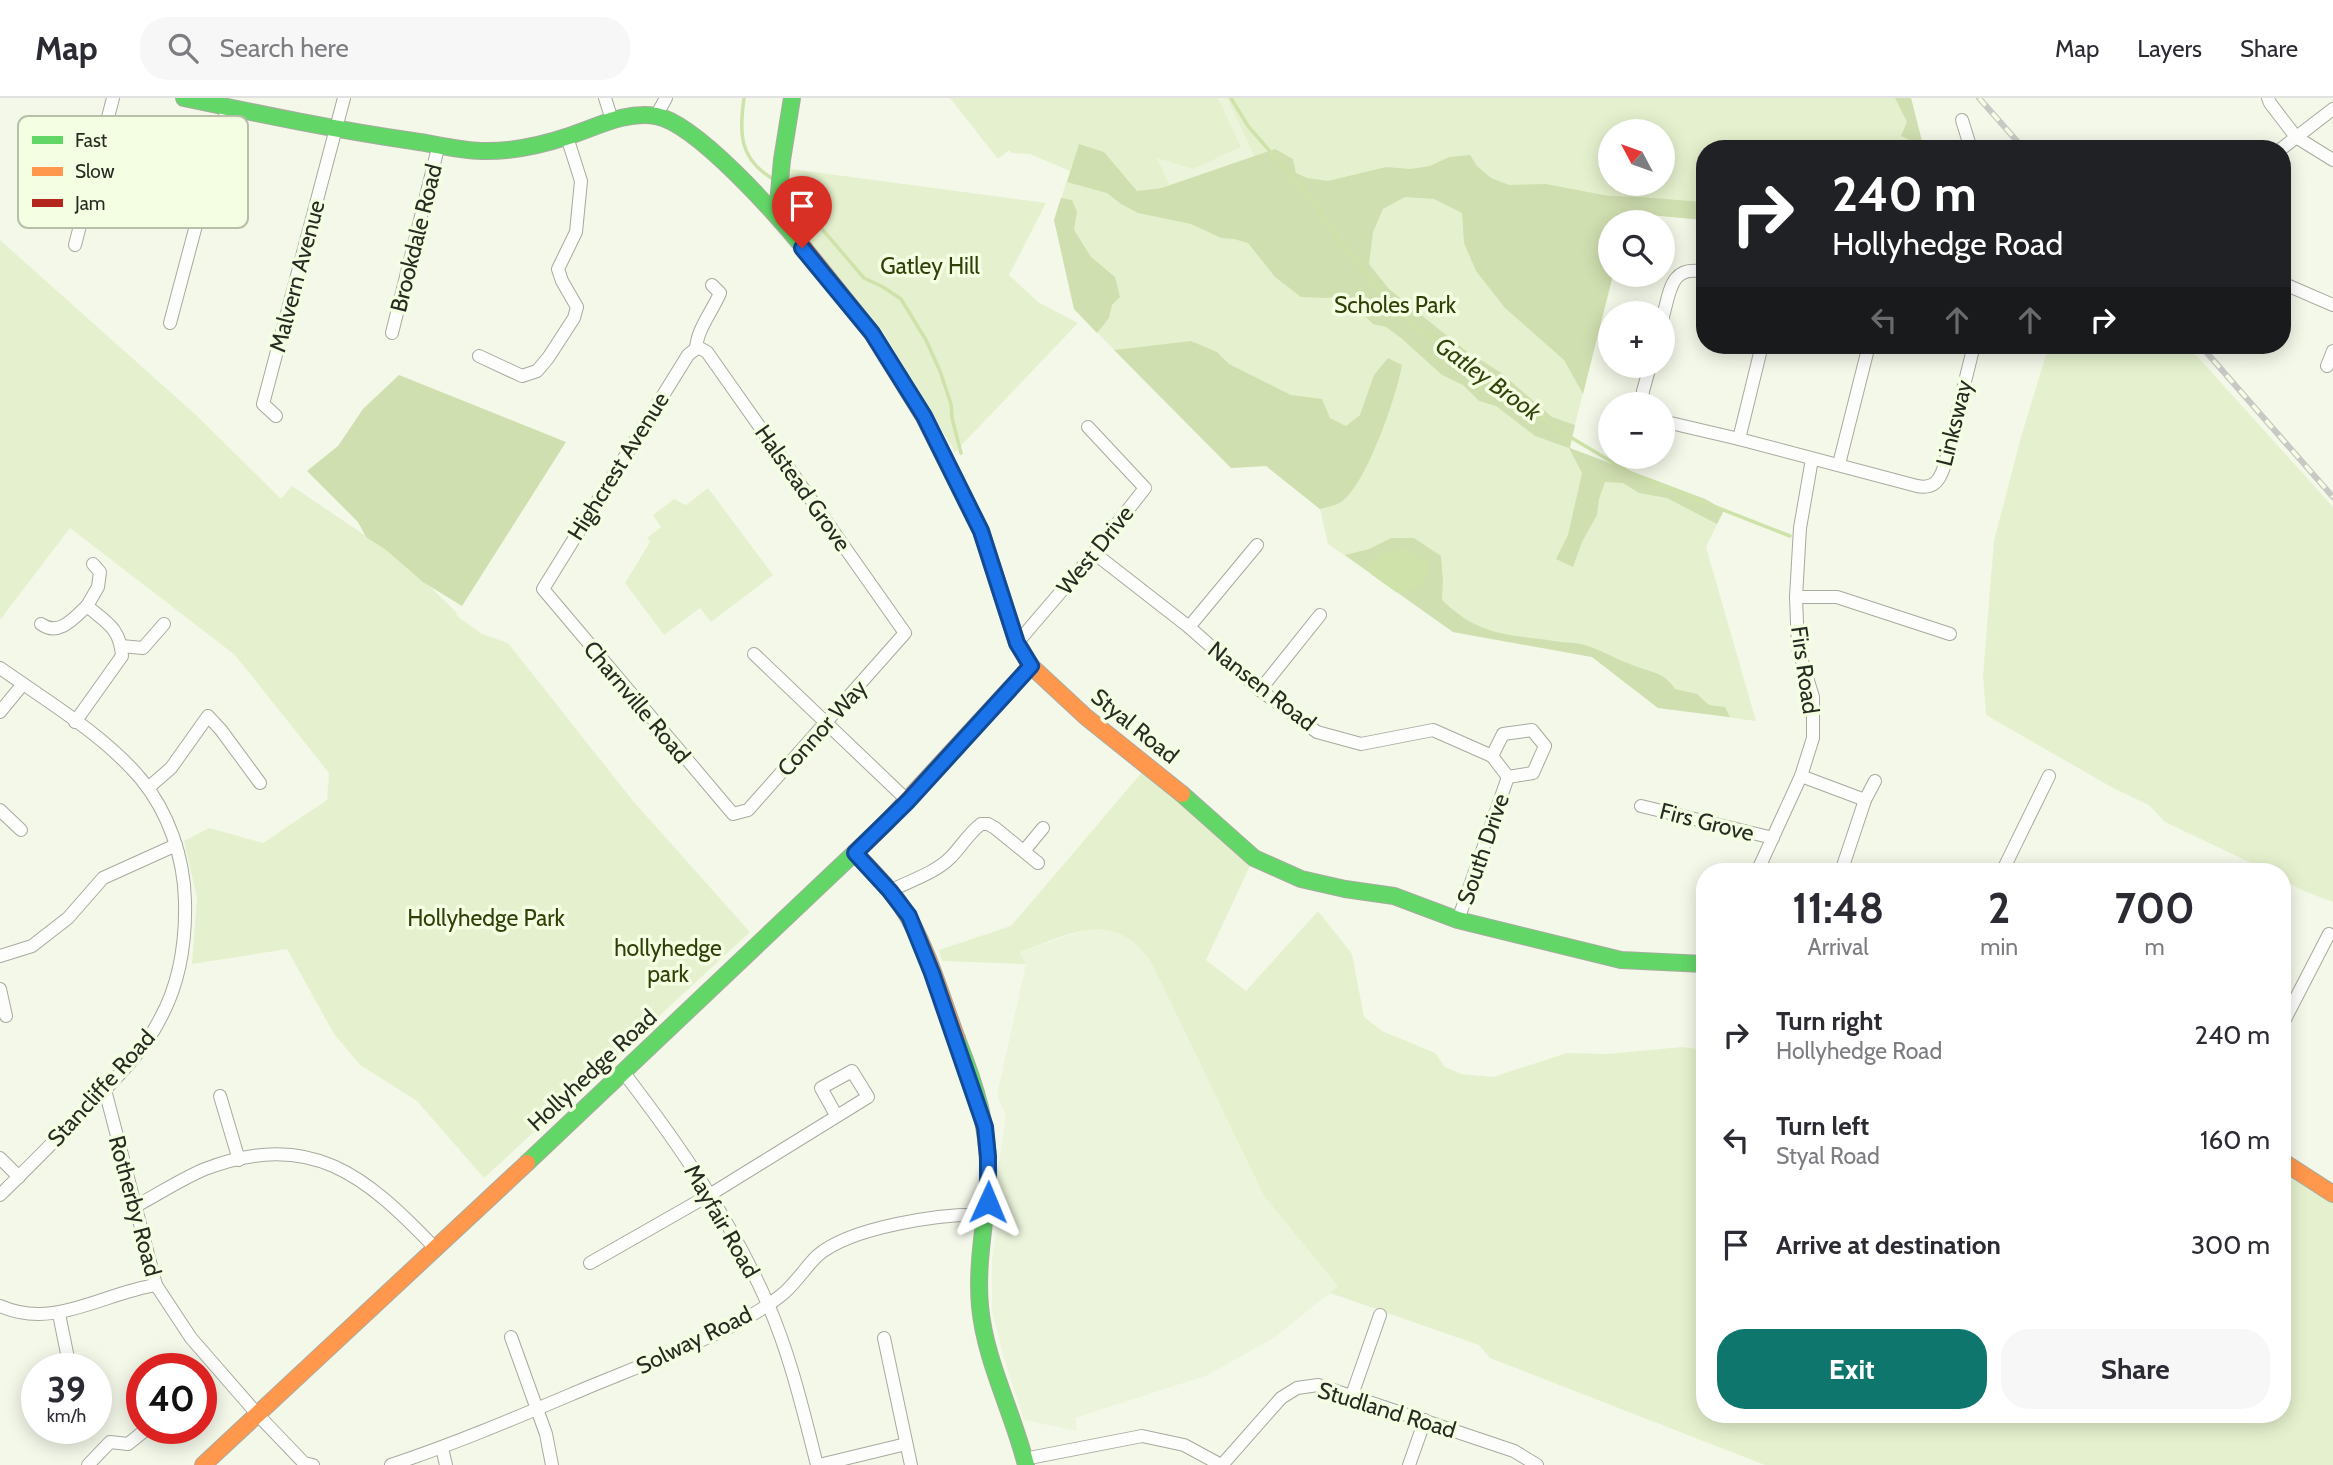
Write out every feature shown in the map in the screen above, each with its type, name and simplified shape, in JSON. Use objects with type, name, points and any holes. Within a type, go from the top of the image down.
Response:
[{"type":"main road","points":[[184,98],[336,130],[482,151],[505,151],[567,137],[612,120],[640,114],[656,116]]},
{"type":"main road","points":[[776,215],[792,98]]},
{"type":"main road","name":"Styal Road","points":[[656,116],[674,123],[702,142],[776,215],[872,333],[924,416],[981,531],[1017,643],[1031,666],[1086,717],[1192,801],[1254,858],[1301,878],[1345,889],[1394,896],[1458,920],[1622,960],[1696,964]]},
{"type":"main road","name":"Hollyhedge Road","points":[[203,1465],[624,1073],[855,853],[908,801],[1031,666]]},
{"type":"main road","points":[[855,853],[909,916],[985,1127],[988,1202],[979,1282],[980,1308],[997,1376],[1025,1462]]},
{"type":"main road","points":[[2291,1167],[2333,1194]]},
{"type":"street","points":[[108,116],[113,98]]},
{"type":"street","points":[[336,130],[344,98]]},
{"type":"street","points":[[605,98],[612,120]]},
{"type":"street","points":[[656,116],[666,98]]},
{"type":"street","points":[[2268,98],[2296,137],[2333,160]]},
{"type":"street","points":[[225,116],[227,109]]},
{"type":"street","points":[[2291,141],[2333,109]]},
{"type":"street","points":[[1962,120],[1968,140]]},
{"type":"street","name":"Malvern Avenue","points":[[276,416],[263,404],[336,130]]},
{"type":"street","points":[[479,356],[522,376],[537,371],[574,318],[577,307],[558,268],[576,232],[581,181],[567,137]]},
{"type":"street","name":"Brookdale Road","points":[[392,333],[439,144]]},
{"type":"street","points":[[75,245],[79,228]]},
{"type":"street","points":[[170,323],[195,228]]},
{"type":"street","points":[[1668,301],[1673,282],[1679,274],[1687,270],[1696,271]]},
{"type":"street","name":"Highcrest Avenue","points":[[542,589],[680,366],[697,348],[696,337],[712,313],[720,293],[712,285]]},
{"type":"street","points":[[2291,286],[2333,305]]},
{"type":"street","name":"Halstead Grove","points":[[697,348],[707,352],[905,633]]},
{"type":"street","points":[[2327,366],[2333,351]]},
{"type":"street","points":[[1739,439],[1760,354]]},
{"type":"street","points":[[1839,464],[1867,354]]},
{"type":"street","name":"Linksway","points":[[1675,424],[1917,486],[1934,485],[1941,477],[1944,467],[1972,354]]},
{"type":"street","name":"West Drive","points":[[1017,643],[1145,488],[1088,427]]},
{"type":"street","name":"Firs Road","points":[[1761,863],[1801,776],[1813,738],[1812,697],[1798,648],[1796,597],[1800,528],[1812,459]]},
{"type":"street","points":[[1189,627],[1257,545]]},
{"type":"street","name":"Nansen Road","points":[[1094,553],[1189,627],[1260,690],[1317,732],[1361,744],[1433,730],[1493,756]]},
{"type":"street","points":[[41,624],[47,628],[58,629],[70,622],[86,606],[98,587],[100,572],[93,564]]},
{"type":"street","name":"Charnville Road","points":[[542,589],[733,814]]},
{"type":"street","points":[[1796,597],[1837,597],[1950,634]]},
{"type":"street","points":[[75,722],[122,656],[121,639],[110,625],[86,606]]},
{"type":"street","points":[[1260,690],[1320,615]]},
{"type":"street","points":[[121,646],[143,648],[164,625]]},
{"type":"street","name":"Connor Way","points":[[733,814],[748,810],[905,633]]},
{"type":"street","points":[[754,654],[908,801]]},
{"type":"street","name":"Stancliffe Road","points":[[0,668],[114,751],[148,788],[163,812],[176,845],[185,880],[186,924],[179,973],[160,1020],[133,1059],[105,1090],[0,1195]]},
{"type":"street","points":[[0,712],[23,684]]},
{"type":"street","points":[[148,788],[171,768],[212,711],[221,730],[260,783]]},
{"type":"street","name":"South Drive","points":[[1532,730],[1545,746],[1533,772],[1508,777],[1493,756],[1503,734],[1532,730]]},
{"type":"street","points":[[1801,776],[1865,800]]},
{"type":"street","points":[[2006,863],[2049,776]]},
{"type":"street","name":"South Drive","points":[[1458,920],[1508,777]]},
{"type":"street","points":[[1844,863],[1865,800],[1875,781]]},
{"type":"street","name":"Firs Grove","points":[[1641,806],[1773,838]]},
{"type":"street","points":[[0,810],[21,830]]},
{"type":"street","points":[[890,891],[950,858],[981,824],[995,828],[1038,863]]},
{"type":"street","points":[[1024,851],[1043,828]]},
{"type":"street","points":[[0,956],[32,946],[68,918],[103,878],[176,845]]},
{"type":"street","points":[[2291,1008],[2329,934]]},
{"type":"street","points":[[0,989],[6,1016]]},
{"type":"street","name":"Mayfair Road","points":[[624,1073],[711,1194],[768,1304],[796,1385],[818,1465]]},
{"type":"street","name":"Rotherby Road","points":[[105,1090],[156,1285],[191,1338],[258,1415]]},
{"type":"street","points":[[220,1096],[239,1160]]},
{"type":"street","points":[[590,1263],[711,1194],[836,1115]]},
{"type":"street","points":[[134,1207],[204,1170],[250,1157],[292,1154],[334,1165],[383,1195],[435,1248]]},
{"type":"street","points":[[0,1157],[19,1177]]},
{"type":"street","name":"Solway Road","points":[[391,1465],[442,1448],[724,1329],[785,1292],[817,1256],[852,1237],[936,1217],[986,1214]]},
{"type":"street","points":[[0,1306],[32,1315],[59,1314],[156,1285]]},
{"type":"street","points":[[59,1314],[67,1353]]},
{"type":"street","points":[[1352,1395],[1380,1315]]},
{"type":"street","points":[[511,1337],[546,1434],[552,1465]]},
{"type":"street","points":[[884,1338],[911,1465]]},
{"type":"street","name":"Studland Road","points":[[1221,1465],[1281,1398],[1297,1388],[1318,1385],[1514,1451],[1537,1465]]},
{"type":"street","points":[[258,1415],[304,1463],[313,1465]]},
{"type":"street","points":[[1409,1465],[1425,1420]]},
{"type":"street","points":[[1025,1462],[1142,1436],[1184,1446],[1221,1465]]},
{"type":"street","points":[[89,1465],[110,1442],[126,1444]]},
{"type":"street","points":[[818,1465],[906,1444]]},
{"type":"street","points":[[442,1448],[446,1465]]},
{"type":"shaded area","points":[[1127,98],[1227,98],[1254,156],[1169,186]]},
{"type":"shaded area","points":[[1403,548],[1426,561],[1431,570],[1421,584],[1406,593],[1396,592],[1371,574],[1369,566],[1384,553]]},
{"type":"shaded area","points":[[1084,930],[1113,930],[1125,936],[1143,951],[1151,962],[1264,1196],[1339,1286],[1275,1337],[1208,1375],[1075,1418],[1077,1431],[1024,1420],[992,1310],[992,1260],[997,1225],[995,1186],[1006,1116],[997,1095],[1026,964],[1020,952]]},
{"type":"green space","name":"Scholes Park","points":[[950,98],[1218,98],[1241,147],[1193,169],[1157,158],[1169,185],[1254,156],[1227,98],[1911,98],[1922,140],[1696,140],[1696,219],[1675,217],[1675,210],[1598,210],[1598,287],[1610,287],[1606,301],[1598,301],[1598,334],[1569,448],[1598,459],[1598,469],[1625,469],[1705,499],[1724,510],[1706,547],[1756,721],[1658,708],[1592,657],[1453,632],[1328,544],[1320,509],[1266,466],[1231,468],[1074,309],[1054,220],[1070,171],[1030,154],[1012,153],[1009,150],[998,159]]},
{"type":"green space","points":[[1895,98],[1911,98],[1922,140],[1910,140],[1901,136],[1907,122]]},
{"type":"green space","points":[[1079,144],[1104,152],[1137,191],[1162,188],[1275,149],[1293,159],[1296,173],[1307,178],[1328,181],[1386,167],[1410,169],[1430,166],[1449,157],[1470,155],[1477,166],[1491,178],[1509,185],[1546,184],[1598,196],[1696,201],[1696,219],[1675,217],[1675,210],[1598,210],[1598,287],[1610,287],[1606,301],[1598,301],[1598,334],[1583,394],[1564,360],[1505,308],[1476,271],[1464,243],[1462,213],[1434,199],[1405,197],[1383,209],[1373,232],[1369,264],[1389,289],[1466,351],[1500,372],[1552,417],[1575,425],[1570,448],[1598,459],[1598,469],[1626,469],[1705,499],[1724,510],[1717,524],[1667,498],[1639,493],[1623,483],[1605,482],[1597,515],[1582,542],[1573,567],[1556,559],[1568,535],[1582,473],[1569,448],[1535,436],[1496,406],[1479,401],[1463,385],[1442,375],[1386,327],[1373,324],[1345,296],[1301,297],[1275,277],[1248,243],[1221,238],[1191,224],[1138,213],[1107,193],[1067,182]]},
{"type":"green space","name":"Gatley Hill","points":[[791,169],[1046,203],[1009,275],[1038,302],[1078,323],[955,452],[882,330],[785,215]]},
{"type":"green space","points":[[1061,198],[1072,200],[1077,212],[1074,230],[1091,257],[1115,277],[1120,297],[1112,305],[1109,318],[1097,333],[1074,309],[1054,220]]},
{"type":"green space","name":"Hollyhedge Park","points":[[0,240],[197,416],[280,498],[292,486],[406,563],[457,616],[482,634],[508,643],[633,801],[750,932],[484,1178],[417,1101],[360,1065],[334,1034],[287,949],[192,964],[197,898],[184,841],[209,828],[263,843],[327,800],[329,773],[235,655],[70,528],[0,620]]},
{"type":"green space","points":[[1191,341],[1217,352],[1229,364],[1291,395],[1322,399],[1330,418],[1346,426],[1360,415],[1374,375],[1388,358],[1402,365],[1379,439],[1351,493],[1341,502],[1320,509],[1266,466],[1231,468],[1114,350]]},
{"type":"green space","points":[[2046,354],[2195,354],[2333,507],[2333,902],[2291,884],[2291,863],[2251,863],[2165,822],[2149,805],[2113,788],[1986,715],[1983,675],[1994,541]]},
{"type":"green space","points":[[399,375],[566,442],[462,606],[423,582],[386,550],[366,537],[358,522],[307,471],[338,446],[363,409]]},
{"type":"green space","points":[[708,488],[773,575],[711,622],[700,608],[664,635],[625,583],[650,542],[647,538],[661,527],[653,515],[674,499],[686,505]]},
{"type":"green space","points":[[1391,538],[1414,538],[1441,556],[1442,600],[1468,621],[1507,634],[1578,643],[1593,648],[1661,675],[1675,689],[1697,694],[1709,705],[1725,707],[1730,717],[1658,708],[1592,657],[1453,632],[1345,555],[1369,549]]},
{"type":"green space","points":[[1143,771],[1201,819],[1250,866],[1206,960],[1246,991],[1318,911],[1352,954],[1364,1017],[1382,1031],[1435,1053],[1445,1067],[1461,1074],[1493,1077],[1567,1053],[1607,1054],[1682,1047],[1696,1049],[1696,1423],[2291,1423],[2291,1173],[2333,1202],[2333,1465],[1765,1465],[1490,1358],[1479,1345],[1330,1293],[1338,1286],[1264,1196],[1151,962],[1136,945],[1121,935],[1106,930],[1074,933],[1020,952],[1026,964],[942,961],[939,950],[1011,926]]},
{"type":"waterway","name":"Gatley Brook","points":[[744,98],[744,144],[753,163],[773,179]]},
{"type":"waterway","name":"Gatley Brook","points":[[1231,98],[1248,126],[1308,195],[1362,270],[1412,324],[1560,431],[1634,475],[1790,536]]},
{"type":"waterway","name":"Gatley Brook","points":[[785,184],[800,195],[816,222],[864,278],[901,299],[926,340],[940,371],[951,404],[961,453]]},
{"type":"railway","points":[[1979,98],[2016,140]]},
{"type":"railway","points":[[2208,354],[2333,497]]},
{"type":"traffic: fast","points":[[184,98],[327,127],[481,151],[525,147],[622,118],[656,116],[673,122],[713,152],[775,214],[804,248]]},
{"type":"traffic: fast","points":[[777,215],[792,98]]},
{"type":"traffic: fast","points":[[1182,794],[1254,858],[1301,879],[1394,896],[1458,920],[1621,960],[1696,964]]},
{"type":"traffic: fast","points":[[527,1163],[886,823]]},
{"type":"traffic: fast","points":[[957,1039],[975,1090],[987,1142],[988,1178],[979,1274],[983,1326],[993,1367],[1026,1465]]},
{"type":"traffic: slow","points":[[974,517],[981,531],[1017,643],[1031,666],[1086,717],[1182,794]]},
{"type":"traffic: slow","points":[[886,823],[1031,666]]},
{"type":"traffic: slow","points":[[855,853],[880,879],[911,922],[933,971],[957,1039]]},
{"type":"traffic: slow","points":[[203,1465],[527,1163]]},
{"type":"traffic: slow","points":[[2291,1167],[2333,1194]]},
{"type":"traffic: jam","points":[[804,248],[872,333],[924,417],[974,517]]},
{"type":"route","points":[[802,248],[872,333],[924,416],[981,531],[1017,643],[1031,666],[908,801],[855,853],[909,916],[932,973],[985,1127],[988,1202]]},
{"type":"park label","name":"hollyhedge park","points":[[668,961]]}]
